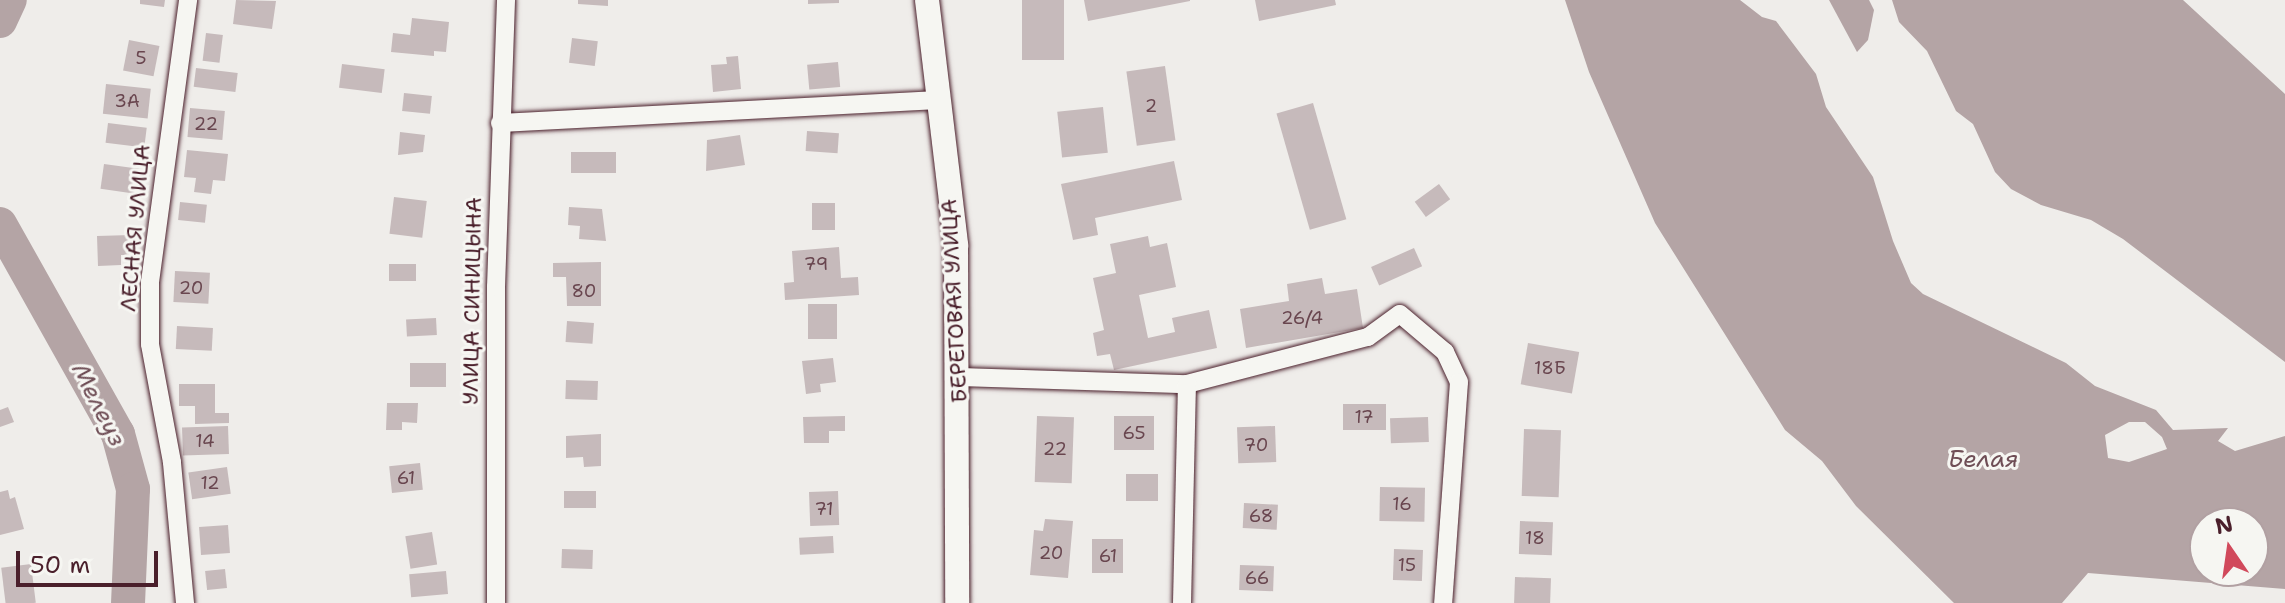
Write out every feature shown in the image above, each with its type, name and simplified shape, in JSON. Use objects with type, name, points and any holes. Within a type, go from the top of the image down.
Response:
[{"type":"main road","name":"БЕРЕГОВАЯ УЛИЦА","points":[[927,0],[956,245],[960,377],[957,603]]},
{"type":"street","name":"ЛЕСНАЯ УЛИЦА","points":[[185,603],[172,462],[150,344],[150,282],[188,0]]},
{"type":"street","name":"УЛИЦА СИНИЦЫНА","points":[[496,603],[500,123],[506,0]]},
{"type":"street","points":[[500,123],[938,100]]},
{"type":"street","points":[[960,377],[1187,384],[1368,337],[1400,314],[1445,352],[1459,382],[1443,603]]},
{"type":"street","points":[[1182,603],[1187,384]]},
{"type":"water","name":"Белая","points":[[1565,0],[1740,0],[1762,17],[1776,21],[1816,74],[1826,107],[1873,177],[1893,241],[1911,283],[1923,294],[2066,363],[2095,386],[2156,410],[2173,430],[2228,428],[2218,441],[2235,451],[2285,436],[2285,589],[2260,587],[2269,587],[2269,507],[2189,507],[2189,581],[2088,573],[2062,603],[1954,603],[1856,506],[1822,461],[1785,430],[1655,223],[1589,72]],"holes":[[[2129,422],[2145,422],[2162,437],[2167,449],[2129,462],[2108,458],[2105,435]]]},
{"type":"water","points":[[1829,0],[1869,0],[1874,10],[1868,40],[1857,52]]},
{"type":"water","points":[[1892,0],[2183,0],[2285,94],[2285,362],[2123,239],[2091,220],[2041,205],[2011,189],[1995,172],[1973,124],[1956,111],[1927,51],[1899,22]]},
{"type":"building","points":[[140,0],[165,0],[164,7],[140,4]]},
{"type":"building","points":[[236,0],[276,1],[272,29],[233,24]]},
{"type":"building","points":[[578,0],[608,0],[608,6],[578,4]]},
{"type":"building","points":[[808,0],[839,0],[839,3],[808,4]]},
{"type":"building","points":[[1022,0],[1064,0],[1064,60],[1022,60]]},
{"type":"building","points":[[1084,0],[1190,0],[1190,1],[1088,21]]},
{"type":"building","points":[[1255,0],[1335,0],[1336,5],[1259,21]]},
{"type":"building","points":[[412,18],[449,22],[446,52],[434,51],[434,56],[391,52],[393,33],[410,35]]},
{"type":"building","points":[[206,33],[223,35],[219,63],[203,61]]},
{"type":"building","points":[[572,38],[598,41],[595,66],[569,63]]},
{"type":"building","points":[[129,40],[159,46],[154,76],[123,70]]},
{"type":"building","points":[[738,56],[741,89],[713,92],[711,65],[727,64],[726,57]]},
{"type":"building","points":[[838,62],[840,87],[809,90],[807,65]]},
{"type":"building","points":[[342,64],[385,69],[382,93],[339,88]]},
{"type":"building","points":[[1165,66],[1175,140],[1137,146],[1126,71]]},
{"type":"building","points":[[196,68],[238,73],[235,92],[194,87]]},
{"type":"building","points":[[106,84],[151,89],[148,119],[103,114]]},
{"type":"building","points":[[404,93],[432,96],[430,114],[402,111]]},
{"type":"building","points":[[1313,103],[1346,219],[1310,230],[1276,113]]},
{"type":"building","points":[[1103,107],[1108,153],[1062,158],[1057,112]]},
{"type":"building","points":[[190,108],[225,111],[222,140],[187,137]]},
{"type":"building","points":[[108,123],[147,128],[144,148],[106,143]]},
{"type":"building","points":[[807,131],[839,133],[838,153],[806,151]]},
{"type":"building","points":[[400,132],[425,135],[423,152],[398,155]]},
{"type":"building","points":[[740,135],[745,165],[706,171],[707,140]]},
{"type":"building","points":[[187,150],[228,154],[225,181],[213,180],[211,194],[194,192],[196,178],[184,177]]},
{"type":"building","points":[[571,152],[616,152],[616,173],[571,173]]},
{"type":"building","points":[[1174,161],[1182,200],[1095,218],[1098,235],[1073,240],[1061,184]]},
{"type":"building","points":[[104,164],[139,169],[135,194],[101,189]]},
{"type":"building","points":[[1439,184],[1450,199],[1426,217],[1415,202]]},
{"type":"building","points":[[394,197],[427,201],[422,238],[389,234]]},
{"type":"building","points":[[180,202],[207,205],[205,223],[178,220]]},
{"type":"building","points":[[812,203],[835,203],[835,230],[812,230]]},
{"type":"building","points":[[569,207],[602,209],[606,241],[579,239],[580,226],[568,225]]},
{"type":"building","points":[[131,235],[132,255],[121,255],[121,265],[98,266],[97,236]]},
{"type":"building","points":[[1148,236],[1150,247],[1167,243],[1176,287],[1139,295],[1148,338],[1175,332],[1172,318],[1209,310],[1217,348],[1114,370],[1110,354],[1097,356],[1093,333],[1104,330],[1093,278],[1116,273],[1110,244]]},
{"type":"building","points":[[839,247],[841,278],[858,277],[859,295],[785,300],[784,283],[794,282],[792,251]]},
{"type":"building","points":[[1414,248],[1422,266],[1379,285],[1371,267]]},
{"type":"building","points":[[601,262],[601,306],[567,306],[566,277],[553,277],[553,263]]},
{"type":"building","points":[[389,264],[416,264],[416,281],[389,281]]},
{"type":"building","points":[[175,271],[210,273],[208,304],[173,302]]},
{"type":"building","points":[[1322,278],[1325,294],[1357,289],[1363,328],[1246,348],[1240,309],[1289,301],[1287,284]]},
{"type":"building","points":[[808,304],[837,304],[837,339],[808,339]]},
{"type":"building","points":[[436,318],[437,335],[407,337],[406,320]]},
{"type":"building","points":[[567,321],[594,323],[592,344],[566,342]]},
{"type":"building","points":[[177,326],[213,328],[212,351],[176,349]]},
{"type":"building","points":[[1528,343],[1579,352],[1572,393],[1521,384]]},
{"type":"building","points":[[833,358],[836,382],[820,384],[821,392],[806,394],[802,361]]},
{"type":"building","points":[[410,363],[446,363],[446,387],[410,387]]},
{"type":"building","points":[[566,380],[598,381],[597,400],[565,399]]},
{"type":"building","points":[[179,384],[215,384],[215,413],[229,413],[229,423],[195,424],[195,406],[179,406]]},
{"type":"building","points":[[387,403],[418,403],[417,423],[402,422],[402,430],[386,430]]},
{"type":"building","points":[[1343,404],[1386,404],[1386,430],[1343,430]]},
{"type":"building","points":[[8,407],[14,422],[0,427],[0,410]]},
{"type":"building","points":[[845,416],[845,431],[829,431],[829,443],[804,443],[803,417]]},
{"type":"building","points":[[1037,416],[1074,417],[1072,483],[1035,482]]},
{"type":"building","points":[[1114,416],[1154,416],[1154,450],[1114,450]]},
{"type":"building","points":[[1428,417],[1429,442],[1391,443],[1390,418]]},
{"type":"building","points":[[228,426],[229,454],[183,456],[182,428]]},
{"type":"building","points":[[1275,426],[1276,462],[1238,463],[1237,427]]},
{"type":"building","points":[[1524,429],[1561,430],[1559,497],[1522,496]]},
{"type":"building","points":[[601,434],[601,466],[584,467],[583,457],[566,458],[566,436]]},
{"type":"building","points":[[420,463],[423,490],[392,493],[389,466]]},
{"type":"building","points":[[227,467],[231,494],[192,499],[188,472]]},
{"type":"building","points":[[1126,474],[1158,474],[1158,501],[1126,501]]},
{"type":"building","points":[[1380,487],[1425,488],[1424,522],[1379,521]]},
{"type":"building","points":[[8,490],[10,499],[15,497],[24,529],[0,535],[0,492]]},
{"type":"building","points":[[564,491],[596,491],[596,508],[564,508]]},
{"type":"building","points":[[838,491],[839,525],[810,526],[809,492]]},
{"type":"building","points":[[1244,503],[1278,505],[1277,530],[1243,528]]},
{"type":"building","points":[[1045,519],[1073,521],[1068,578],[1030,575],[1034,530],[1043,531]]},
{"type":"building","points":[[1520,521],[1553,522],[1552,555],[1519,554]]},
{"type":"building","points":[[228,525],[230,553],[201,555],[199,527]]},
{"type":"building","points":[[432,532],[437,565],[410,569],[405,536]]},
{"type":"building","points":[[833,536],[834,553],[800,555],[799,538]]},
{"type":"building","points":[[1092,539],[1123,539],[1123,573],[1092,573]]},
{"type":"building","points":[[562,549],[593,550],[592,569],[561,568]]},
{"type":"building","points":[[1394,549],[1423,550],[1422,581],[1393,580]]},
{"type":"building","points":[[31,564],[36,603],[6,603],[1,568]]},
{"type":"building","points":[[1240,565],[1274,566],[1273,591],[1239,590]]},
{"type":"building","points":[[225,569],[227,588],[207,590],[205,571]]},
{"type":"building","points":[[446,571],[448,594],[411,597],[409,574]]},
{"type":"building","points":[[1515,577],[1551,578],[1550,603],[1514,603]]},
{"type":"waterway","name":"Мелеуз","points":[[0,21],[10,0]]},
{"type":"waterway","name":"Мелеуз","points":[[0,224],[118,434],[133,489],[128,603]]}]
